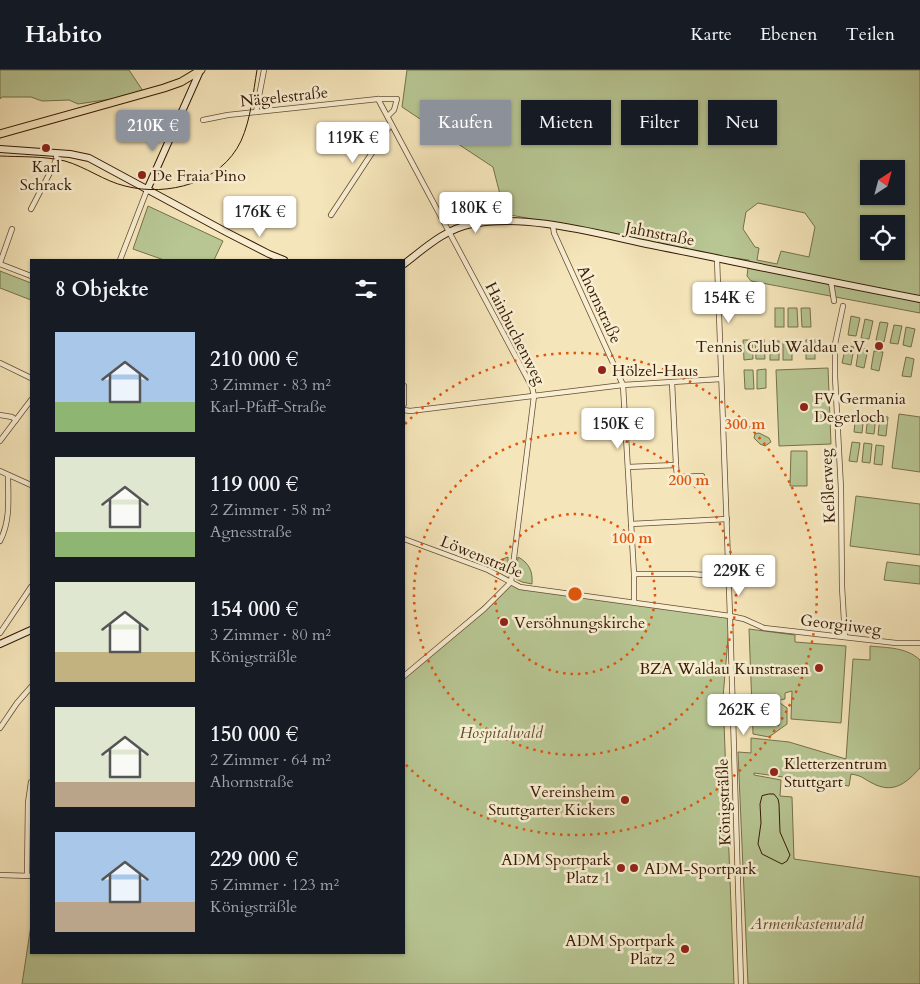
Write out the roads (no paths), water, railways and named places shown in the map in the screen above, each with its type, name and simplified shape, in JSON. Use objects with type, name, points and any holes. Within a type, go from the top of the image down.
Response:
[{"type":"main road","points":[[0,132],[159,90],[181,82],[198,70]]},
{"type":"main road","points":[[147,190],[198,70]]},
{"type":"main road","points":[[0,149],[80,155],[89,158],[268,257]]},
{"type":"main road","name":"Jahnstraße","points":[[405,263],[448,232],[473,224],[525,221],[920,299]]},
{"type":"main road","points":[[0,643],[30,630]]},
{"type":"street","points":[[256,112],[264,70]]},
{"type":"street","name":"Nägelestraße","points":[[203,120],[228,115],[378,99],[397,99],[394,110],[388,116]]},
{"type":"street","name":"Hainbuchenweg","points":[[378,99],[532,387],[534,396],[511,582]]},
{"type":"street","points":[[331,215],[392,124]]},
{"type":"street","points":[[31,209],[55,162],[56,153]]},
{"type":"street","points":[[120,259],[147,190]]},
{"type":"street","name":"Ahornstraße","points":[[553,226],[554,233],[623,385],[634,602]]},
{"type":"street","points":[[12,229],[0,264],[30,276]]},
{"type":"street","name":"Königsträßle","points":[[717,259],[741,984]]},
{"type":"street","points":[[831,282],[834,301]]},
{"type":"street","name":"Keßlerweg","points":[[843,306],[835,344],[845,637]]},
{"type":"street","points":[[0,363],[30,378]]},
{"type":"street","points":[[405,410],[623,385],[721,379]]},
{"type":"street","points":[[672,382],[677,477],[702,476]]},
{"type":"street","points":[[0,441],[30,401]]},
{"type":"street","points":[[0,415],[12,417],[16,420]]},
{"type":"street","points":[[628,467],[676,465]]},
{"type":"street","points":[[0,471],[30,485]]},
{"type":"street","points":[[0,541],[4,534],[9,514],[8,475]]},
{"type":"street","points":[[630,524],[727,520]]},
{"type":"street","name":"Löwenstraße","points":[[405,539],[488,570],[520,587],[730,616]]},
{"type":"street","points":[[634,574],[691,574],[729,578]]},
{"type":"street","points":[[405,675],[484,609],[511,582]]},
{"type":"street","points":[[0,633],[30,588]]},
{"type":"street","name":"Georgiiweg","points":[[730,616],[744,619],[759,627],[896,643],[920,643]]},
{"type":"street","points":[[0,728],[30,688]]},
{"type":"street","points":[[0,875],[29,876],[30,832],[28,803],[30,789]]},
{"type":"tram line","points":[[0,156],[57,159],[117,184],[142,189],[175,188],[192,183],[207,177],[220,167],[232,155],[241,141],[249,115],[257,70]]},
{"type":"tram line","points":[[769,794],[774,794],[778,799],[780,832],[790,855],[787,861],[782,864],[762,854],[758,844],[761,823],[760,804],[762,796],[769,794]]},
{"type":"place","name":"Karl Schrack","points":[[46,148]]},
{"type":"place","name":"De Fraia Pino","points":[[142,175]]},
{"type":"place","name":"Tennis Club Waldau e.V.","points":[[879,346]]},
{"type":"place","name":"Hölzel-Haus","points":[[602,370]]},
{"type":"place","name":"FV Germania Degerloch","points":[[804,407]]},
{"type":"place","name":"Versöhnungskirche","points":[[504,622]]},
{"type":"place","name":"BZA Waldau Kunstrasen","points":[[819,668]]},
{"type":"place","name":"Kletterzentrum Stuttgart","points":[[774,772]]},
{"type":"place","name":"Vereinsheim Stuttgarter Kickers","points":[[625,800]]},
{"type":"place","name":"ADM Sportpark Platz 1","points":[[621,868]]},
{"type":"place","name":"ADM-Sportpark","points":[[634,868]]},
{"type":"place","name":"ADM Sportpark Platz 2","points":[[685,949]]},
{"type":"park label","name":"Hospitalwald","points":[[501,732]]},
{"type":"park label","name":"Armenkastenwald","points":[[807,923]]}]
